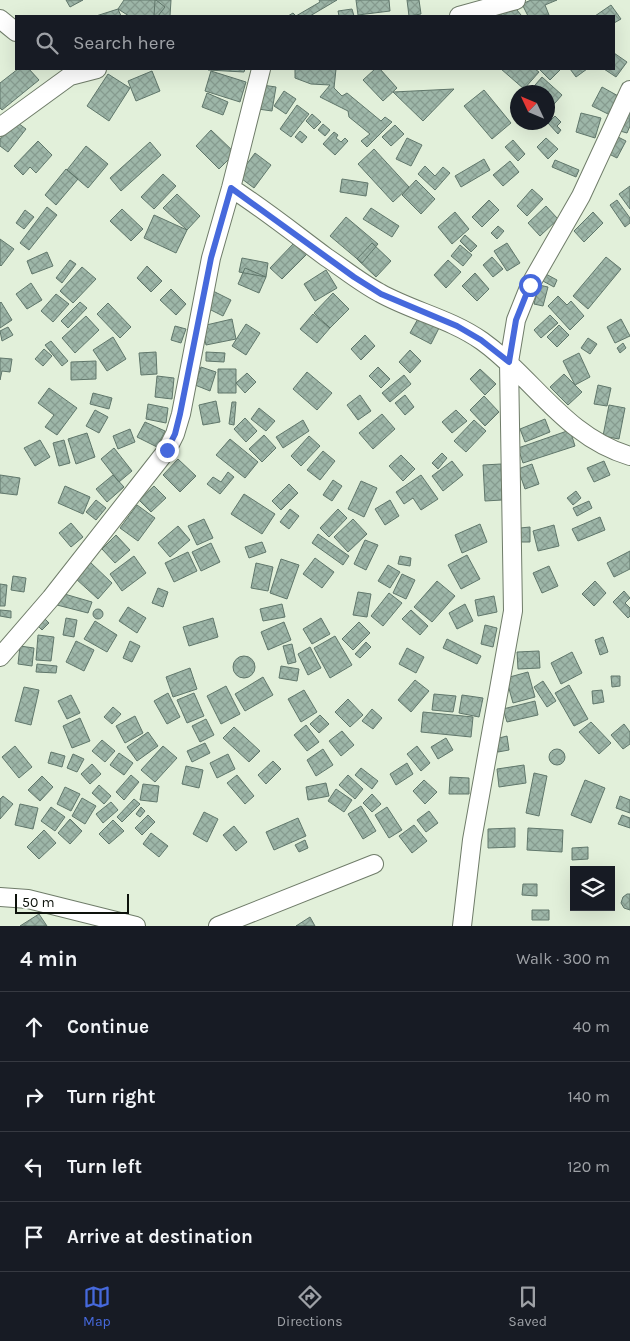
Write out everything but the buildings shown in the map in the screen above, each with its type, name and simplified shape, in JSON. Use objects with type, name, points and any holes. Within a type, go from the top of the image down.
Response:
[{"type":"street","points":[[464,15],[516,0]]},
{"type":"street","points":[[0,19],[15,31]]},
{"type":"street","points":[[0,127],[66,72],[87,70]]},
{"type":"street","points":[[0,658],[51,598],[167,450],[175,434],[211,258],[261,70]]},
{"type":"street","points":[[462,926],[472,840],[513,612],[509,362],[516,320],[530,285],[582,196],[630,90]]},
{"type":"street","points":[[231,188],[381,294],[481,340],[509,362],[536,392],[577,429],[602,445],[630,456]]},
{"type":"street","points":[[218,926],[374,864]]},
{"type":"street","points":[[0,897],[28,899],[136,926]]},
{"type":"route","points":[[167,450],[175,434],[180,414],[211,258],[231,188],[354,277],[381,294],[457,326],[481,340],[509,362],[516,320],[530,285]]}]
